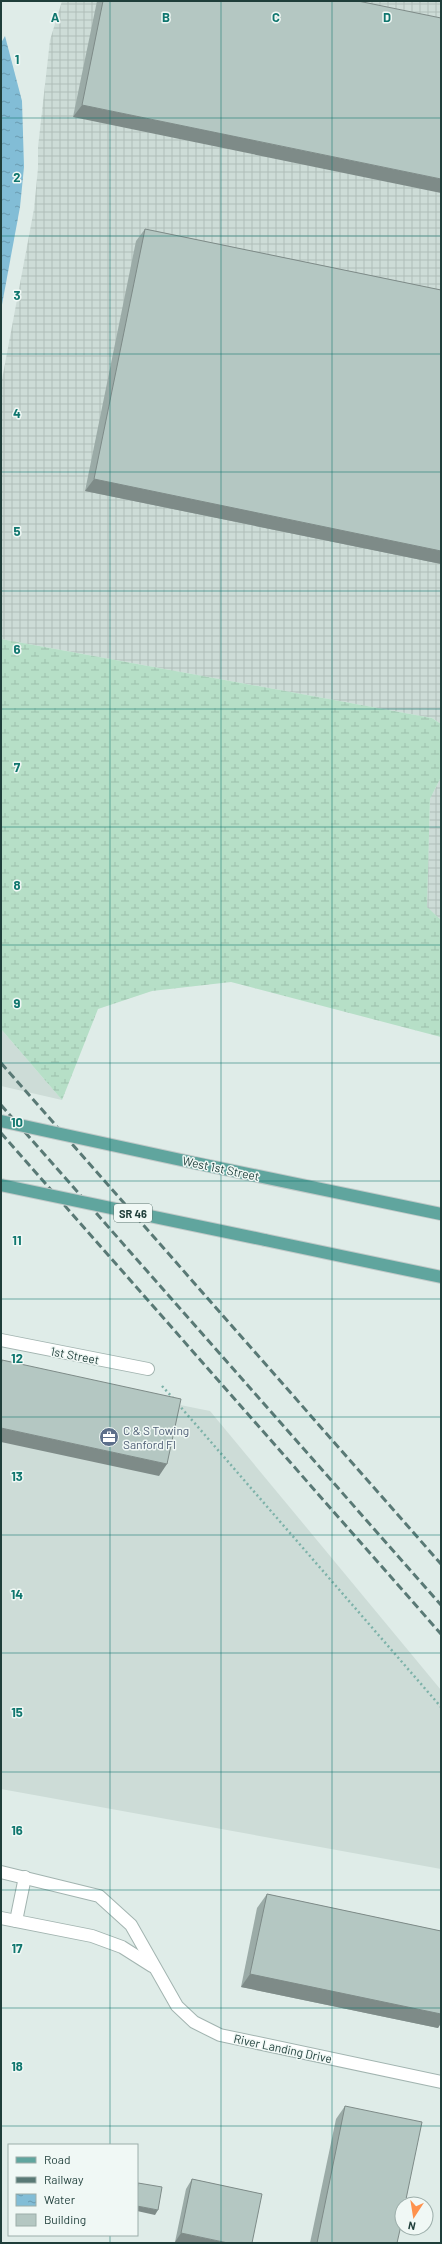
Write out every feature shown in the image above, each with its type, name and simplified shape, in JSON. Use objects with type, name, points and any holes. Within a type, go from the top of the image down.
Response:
[{"type":"main road","name":"West 1st Street","points":[[1,1121],[441,1214]]},
{"type":"main road","name":"SR 46","points":[[1,1185],[441,1277]]},
{"type":"street","name":"1st Street","points":[[1,1340],[148,1369]]},
{"type":"street","name":"River Landing Drive","points":[[1,1872],[99,1896],[131,1925],[153,1967],[177,2006],[194,2022],[220,2035],[441,2082]]},
{"type":"street","points":[[16,1921],[25,1877]]},
{"type":"street","name":"River Landing Drive","points":[[1,1918],[92,1936],[122,1947],[153,1967]]},
{"type":"path","points":[[148,1369],[441,1707]]},
{"type":"shaded area","points":[[62,1],[441,1],[441,724],[432,718],[1,639],[1,385],[34,209],[38,168],[38,147],[50,40]]},
{"type":"shaded area","points":[[441,777],[441,920],[427,908],[430,799]]},
{"type":"shaded area","points":[[1,1029],[62,1100],[1,1086]]},
{"type":"shaded area","points":[[1,1369],[210,1411],[441,1690],[441,1869],[1,1789]]},
{"type":"green space","points":[[1,639],[432,718],[441,724],[441,777],[430,799],[427,907],[441,920],[441,1037],[231,982],[152,991],[98,1009],[62,1100],[1,1029]]},
{"type":"water","points":[[5,36],[22,101],[24,167],[20,207],[1,310],[1,43]]},
{"type":"building","points":[[103,1],[358,1],[441,18],[441,179],[82,105]]},
{"type":"building","points":[[145,229],[441,290],[441,551],[94,479]]},
{"type":"building","points":[[2,1360],[181,1399],[167,1464],[1,1428]]},
{"type":"building","points":[[267,1894],[441,1931],[441,2014],[250,1974]]},
{"type":"building","points":[[345,2106],[422,2122],[407,2196],[394,2196],[394,2236],[399,2236],[397,2243],[317,2243]]},
{"type":"building","points":[[192,2179],[262,2194],[252,2243],[228,2243],[181,2233]]},
{"type":"building","points":[[138,2183],[162,2187],[158,2210],[138,2206]]},
{"type":"railway","points":[[1,1063],[441,1564]]},
{"type":"railway","points":[[1,1105],[441,1605]]},
{"type":"railway","points":[[1,1133],[441,1634]]},
{"type":"place","name":"C & S Towing Sanford Fl","points":[[109,1437]]}]
